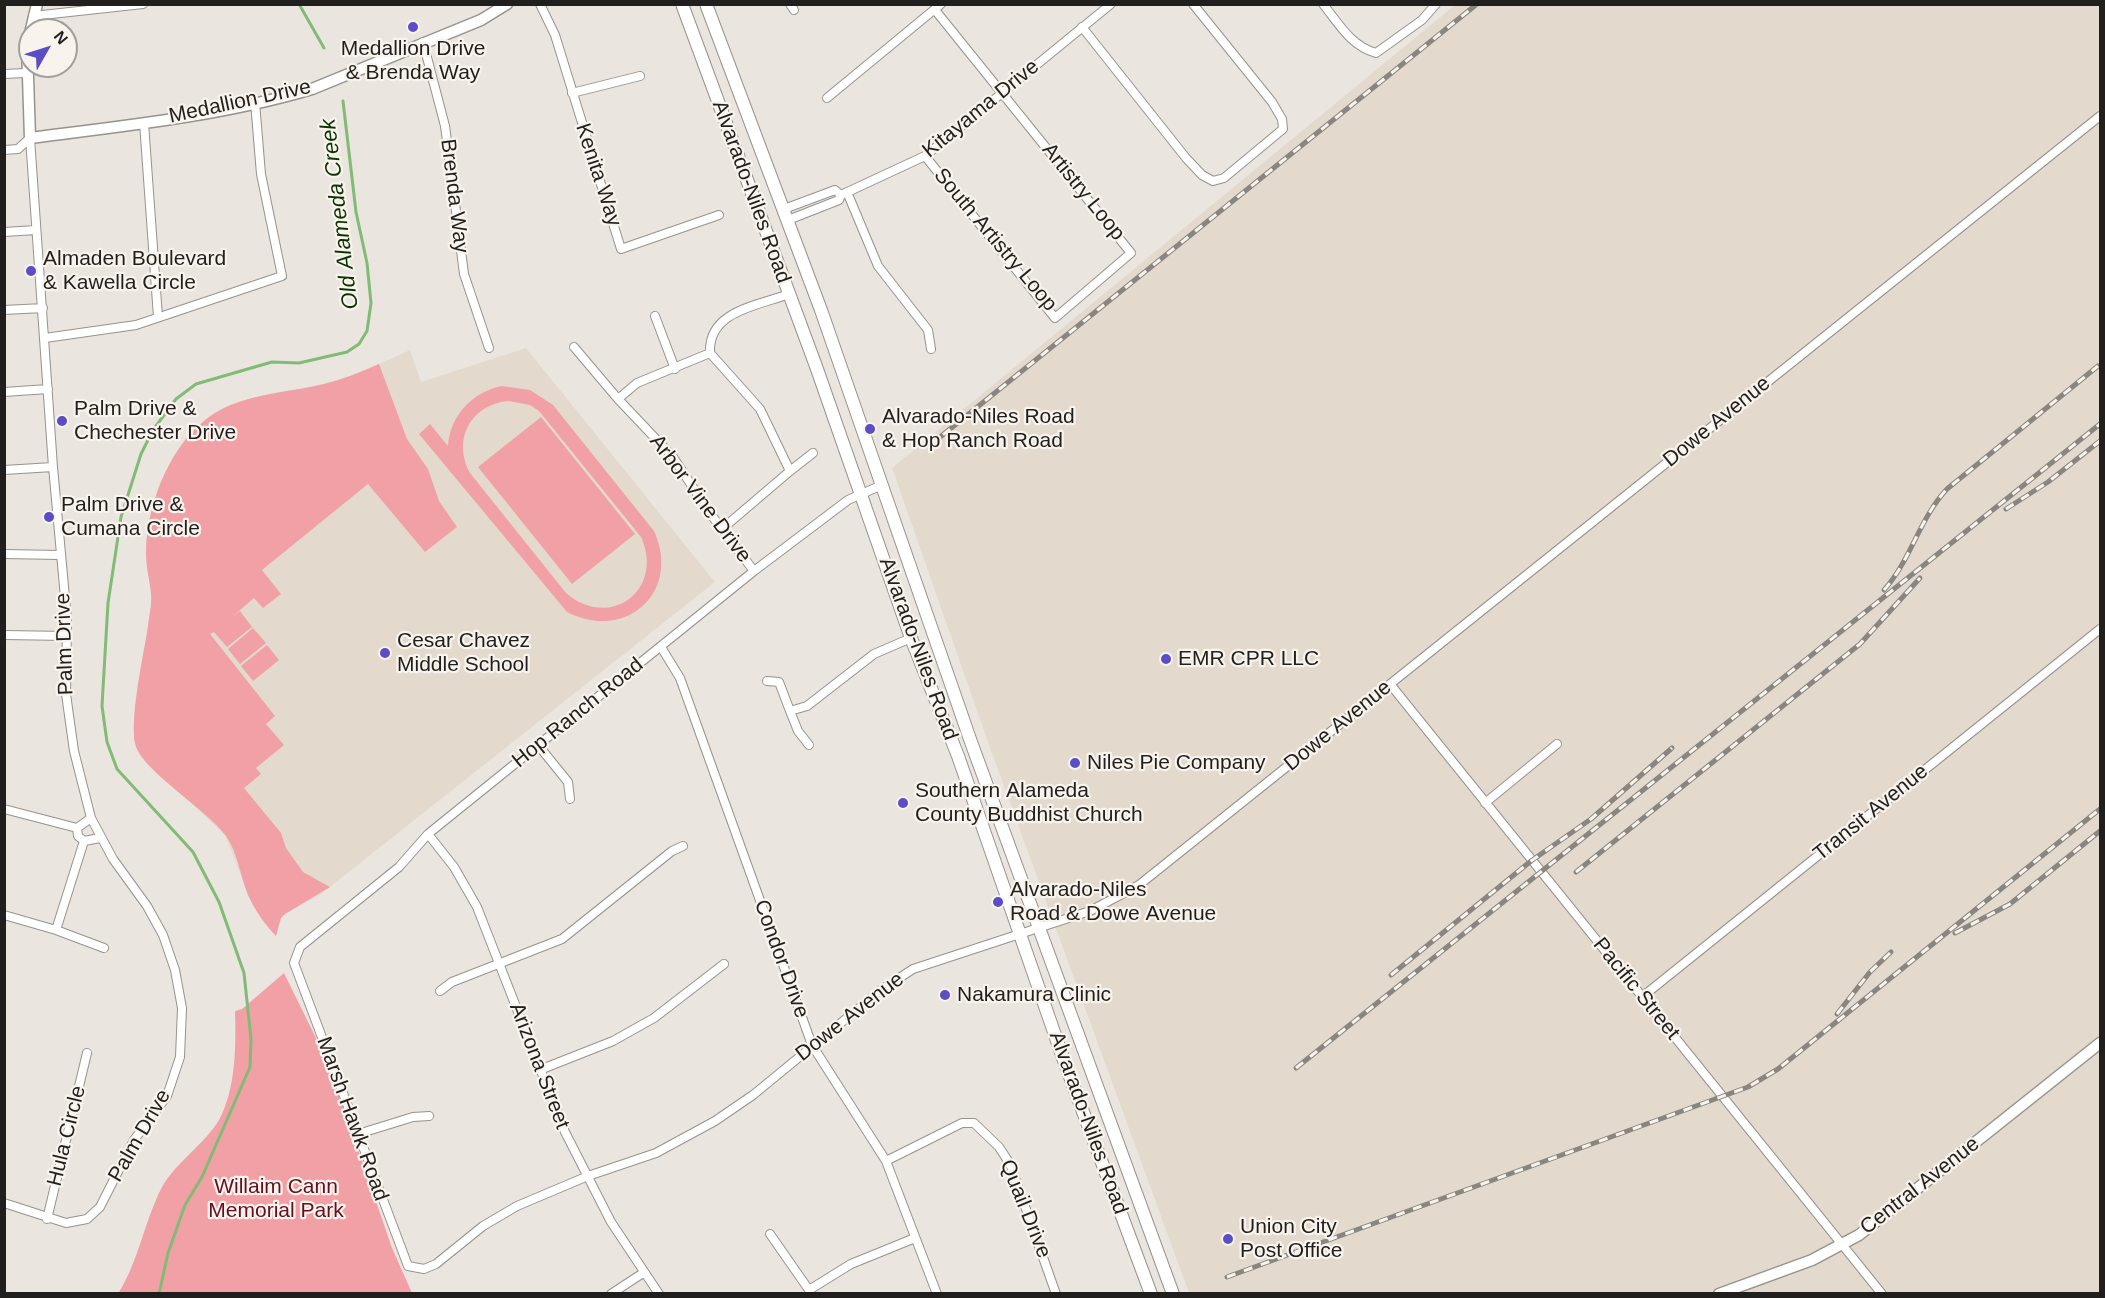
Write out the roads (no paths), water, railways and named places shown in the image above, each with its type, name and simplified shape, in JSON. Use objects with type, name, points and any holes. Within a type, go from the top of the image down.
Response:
[{"type":"main road","name":"Alvarado-Niles Road","points":[[682,4],[861,493],[911,638],[958,756],[1063,1058],[1151,1293]]},
{"type":"main road","name":"Alvarado-Niles Road","points":[[706,4],[786,215],[971,742],[1173,1293]]},
{"type":"street","points":[[37,4],[33,16],[143,4]]},
{"type":"street","name":"Medallion Drive","points":[[30,138],[144,123],[312,89],[481,20],[507,4]]},
{"type":"street","name":"Kenita Way","points":[[540,4],[555,35],[621,249],[719,215]]},
{"type":"street","name":"Kitayama Drive","points":[[786,215],[839,200],[844,193],[925,156],[1111,4]]},
{"type":"street","points":[[1082,27],[1186,158],[1202,175],[1213,181],[1224,178],[1283,129],[1282,119],[1272,102],[1193,4]]},
{"type":"street","points":[[1323,4],[1352,41],[1361,49],[1376,53],[1422,20],[1436,4]]},
{"type":"street","points":[[826,98],[938,7],[1004,93]]},
{"type":"street","name":"Brenda Way","points":[[423,42],[445,126],[464,274],[489,348]]},
{"type":"street","points":[[572,93],[640,76]]},
{"type":"street","points":[[4,150],[18,149],[30,138],[26,78]]},
{"type":"street","name":"Artistry Loop","points":[[1004,93],[1131,253],[1095,285]]},
{"type":"street","points":[[45,338],[136,325],[282,276],[261,174],[255,102]]},
{"type":"street","name":"Dowe Avenue","points":[[415,1270],[436,1264],[502,1214],[588,1176],[656,1153],[715,1121],[753,1095],[812,1045],[913,969],[1108,904],[1139,885],[2100,116]]},
{"type":"street","points":[[144,123],[158,317]]},
{"type":"street","name":"Palm Drive","points":[[4,1203],[47,1219],[77,1223],[94,1215],[134,1140],[167,1096],[180,1057],[182,1008],[175,970],[163,935],[147,906],[100,838],[90,818],[79,780],[68,717],[67,636],[30,138]]},
{"type":"street","name":"South Artistry Loop","points":[[925,156],[1054,318],[1095,285]]},
{"type":"street","points":[[844,193],[878,266],[928,330],[931,349]]},
{"type":"street","points":[[4,232],[36,230]]},
{"type":"street","points":[[789,294],[725,317],[712,332],[710,353],[760,409],[790,471]]},
{"type":"street","points":[[4,310],[43,308]]},
{"type":"street","points":[[655,316],[675,369]]},
{"type":"street","name":"Arbor Vine Drive","points":[[574,347],[673,458],[754,571]]},
{"type":"street","points":[[618,399],[637,383],[710,353]]},
{"type":"street","points":[[4,392],[48,389]]},
{"type":"street","points":[[722,529],[813,453]]},
{"type":"street","points":[[4,470],[53,467]]},
{"type":"street","name":"Hop Ranch Road","points":[[294,963],[300,946],[399,867],[428,834],[754,571],[861,493],[882,485]]},
{"type":"street","points":[[4,554],[61,555]]},
{"type":"street","name":"Transit Avenue","points":[[1641,997],[2100,629]]},
{"type":"street","points":[[4,634],[67,636]]},
{"type":"street","points":[[790,711],[807,706],[874,654],[911,638]]},
{"type":"street","name":"Condor Drive","points":[[661,647],[680,678],[812,1045],[886,1161],[937,1293]]},
{"type":"street","points":[[767,681],[779,682],[798,731],[809,745]]},
{"type":"street","name":"Pacific Street","points":[[1390,684],[1882,1293]]},
{"type":"street","points":[[1485,803],[1557,744]]},
{"type":"street","points":[[538,745],[568,782],[570,799]]},
{"type":"street","points":[[4,809],[77,828]]},
{"type":"street","points":[[77,828],[90,818]]},
{"type":"street","points":[[77,828],[78,836],[84,841]]},
{"type":"street","name":"Arizona Street","points":[[428,834],[454,867],[477,907],[565,1132],[611,1222],[643,1273],[659,1293]]},
{"type":"street","points":[[84,841],[100,838]]},
{"type":"street","points":[[56,930],[84,841]]},
{"type":"street","points":[[440,991],[452,982],[562,939],[672,851],[683,846]]},
{"type":"street","points":[[4,915],[56,930],[104,948]]},
{"type":"street","name":"Marsh Hawk Road","points":[[294,963],[403,1257],[408,1266],[415,1270]]},
{"type":"street","points":[[542,1069],[613,1041],[654,1018],[724,964]]},
{"type":"street","name":"Central Avenue","points":[[1719,1293],[1812,1260],[1843,1245],[1872,1226],[2100,1043]]},
{"type":"street","name":"Hula Circle","points":[[47,1219],[87,1053]]},
{"type":"street","points":[[358,1134],[413,1117],[429,1116]]},
{"type":"street","name":"Quail Drive","points":[[886,1161],[962,1123],[974,1123],[999,1147],[1010,1164],[1056,1293]]},
{"type":"street","points":[[770,1234],[809,1290],[851,1264],[915,1238]]},
{"type":"street","points":[[611,1293],[643,1273]]},
{"type":"waterway","name":"Old Alameda Creek","points":[[299,4],[324,48]]},
{"type":"waterway","name":"Old Alameda Creek","points":[[159,1294],[168,1253],[185,1205],[202,1177],[250,1067],[251,1039],[244,973],[219,902],[193,852],[117,769],[107,742],[102,706],[108,603],[121,517],[141,454],[153,430],[176,399],[196,384],[272,362],[299,363],[347,352],[359,344],[367,331],[371,303],[367,263],[356,212],[343,101]]},
{"type":"railway","points":[[929,446],[1477,4]]},
{"type":"railway","points":[[1884,590],[1901,566],[1929,513],[1947,489],[2098,366]]},
{"type":"railway","points":[[1296,1068],[2100,424]]},
{"type":"railway","points":[[2006,509],[2048,482],[2100,441]]},
{"type":"railway","points":[[1576,872],[1860,644],[1920,578]]},
{"type":"railway","points":[[1391,975],[1531,861],[1591,819],[1672,748]]},
{"type":"railway","points":[[1227,1277],[1748,1087],[1778,1069],[2100,809]]},
{"type":"railway","points":[[1955,933],[2010,904],[2100,831]]},
{"type":"railway","points":[[1837,1014],[1870,972],[1891,952]]},
{"type":"place","name":"Medallion Drive & Brenda Way","points":[[413,27]]},
{"type":"place","name":"Almaden Boulevard & Kawella Circle","points":[[31,271]]},
{"type":"place","name":"Palm Drive & Chechester Drive","points":[[62,421]]},
{"type":"place","name":"Alvarado-Niles Road & Hop Ranch Road","points":[[870,429]]},
{"type":"place","name":"Palm Drive & Cumana Circle","points":[[49,517]]},
{"type":"place","name":"Cesar Chavez Middle School","points":[[385,653]]},
{"type":"place","name":"EMR CPR LLC","points":[[1166,659]]},
{"type":"place","name":"Niles Pie Company","points":[[1075,763]]},
{"type":"place","name":"Southern Alameda County Buddhist Church","points":[[903,803]]},
{"type":"place","name":"Alvarado-Niles Road & Dowe Avenue","points":[[998,902]]},
{"type":"place","name":"Nakamura Clinic","points":[[945,995]]},
{"type":"place","name":"Union City Post Office","points":[[1228,1239]]},
{"type":"park label","name":"Willaim Cann Memorial Park","points":[[276,1199]]}]
